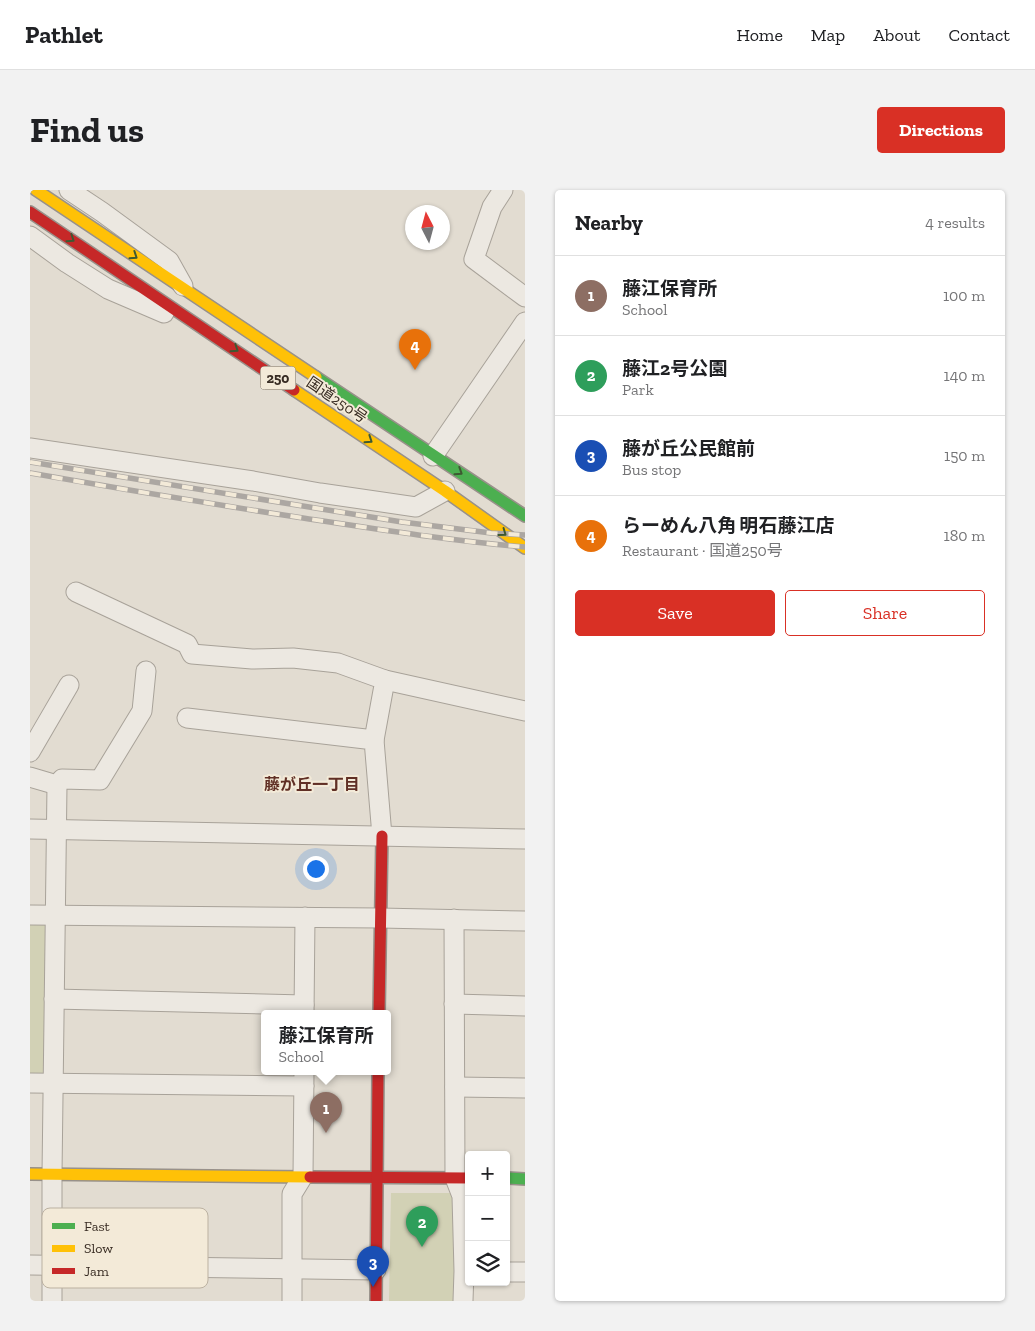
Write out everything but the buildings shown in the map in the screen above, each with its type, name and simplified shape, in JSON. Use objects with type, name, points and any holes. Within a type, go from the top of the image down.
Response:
[{"type":"main road","name":"国道250号","points":[[36,190],[525,516]]},
{"type":"main road","name":"国道250号","points":[[30,212],[214,334],[445,491],[525,548]]},
{"type":"main road","points":[[379,1010],[382,836]]},
{"type":"main road","points":[[376,1301],[378,1075]]},
{"type":"main road","points":[[30,1174],[462,1178]]},
{"type":"main road","points":[[510,1178],[525,1179]]},
{"type":"street","points":[[69,190],[169,261],[187,292]]},
{"type":"street","points":[[503,190],[492,207],[474,259],[525,297]]},
{"type":"street","points":[[30,236],[67,263],[108,289],[214,334]]},
{"type":"street","points":[[433,456],[525,322]]},
{"type":"street","points":[[30,448],[416,507],[445,491]]},
{"type":"street","points":[[76,592],[186,644],[192,654],[252,659],[293,658],[338,663],[385,680],[525,711]]},
{"type":"street","points":[[52,1208],[57,785],[62,779],[100,780],[142,711],[146,670]]},
{"type":"street","points":[[382,836],[374,740],[385,680]]},
{"type":"street","points":[[30,752],[69,685]]},
{"type":"street","points":[[187,718],[374,740]]},
{"type":"street","points":[[30,777],[57,785]]},
{"type":"street","points":[[30,829],[525,839]]},
{"type":"street","points":[[30,914],[525,921]]},
{"type":"street","points":[[54,999],[304,1009],[305,917]]},
{"type":"street","points":[[454,920],[455,1087],[465,1252]]},
{"type":"street","points":[[454,1004],[525,1006]]},
{"type":"street","points":[[30,1083],[304,1079],[303,1176],[292,1194],[292,1301]]},
{"type":"street","points":[[455,1087],[525,1088]]},
{"type":"street","points":[[208,1268],[376,1270]]},
{"type":"street","points":[[510,1272],[525,1272]]},
{"type":"street","points":[[463,1301],[465,1281]]},
{"type":"street","points":[[52,1288],[52,1301]]},
{"type":"green space","points":[[30,924],[48,924],[46,1073],[30,1073]]},
{"type":"green space","points":[[391,1193],[453,1193],[455,1301],[389,1301]]},
{"type":"railway","points":[[30,462],[402,522],[491,533],[525,535]]},
{"type":"railway","points":[[30,473],[358,526],[525,547]]},
{"type":"traffic: fast","points":[[316,377],[525,516]]},
{"type":"traffic: fast","points":[[510,1178],[525,1179]]},
{"type":"traffic: slow","points":[[36,190],[316,377]]},
{"type":"traffic: slow","points":[[294,390],[445,491],[525,548]]},
{"type":"traffic: slow","points":[[30,1174],[310,1177]]},
{"type":"traffic: jam","points":[[30,212],[294,390]]},
{"type":"traffic: jam","points":[[379,1010],[382,836]]},
{"type":"traffic: jam","points":[[376,1301],[378,1075]]},
{"type":"traffic: jam","points":[[310,1177],[465,1178]]},
{"type":"place","name":"らーめん八角 明石藤江店","points":[[415,370]]},
{"type":"place","name":"藤江保育所","points":[[326,1133]]},
{"type":"place","name":"藤江2号公園","points":[[422,1247]]},
{"type":"place","name":"藤が丘公民館前","points":[[373,1287]]},
{"type":"district","name":"藤が丘一丁目","points":[[312,784]]}]
